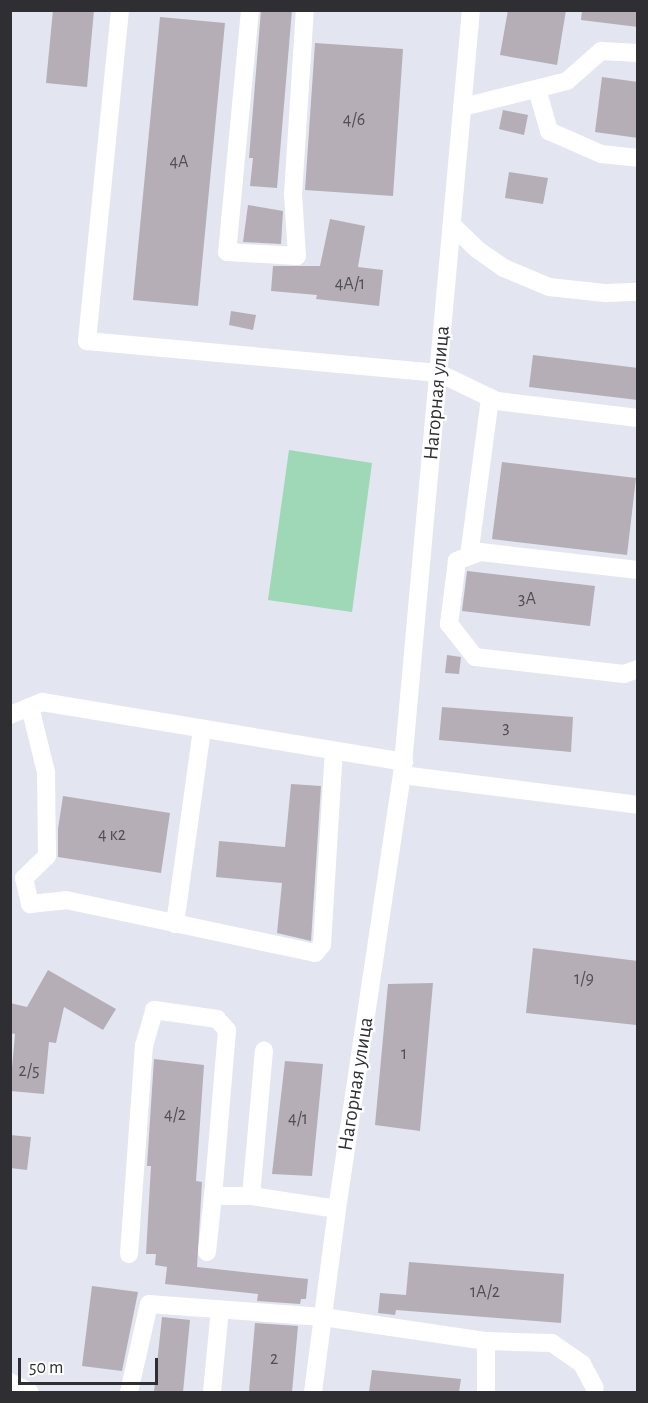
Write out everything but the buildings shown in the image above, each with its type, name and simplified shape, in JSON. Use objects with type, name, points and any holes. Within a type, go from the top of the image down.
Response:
[{"type":"street","points":[[120,10],[87,341],[439,373],[497,401],[638,418]]},
{"type":"street","points":[[250,10],[227,252],[297,256],[293,194],[305,10]]},
{"type":"street","name":"Нагорная улица","points":[[313,1392],[337,1209],[403,769],[471,10]]},
{"type":"street","points":[[463,107],[567,81],[601,51],[638,53]]},
{"type":"street","points":[[537,89],[549,131],[601,154],[638,158]]},
{"type":"street","points":[[452,225],[478,249],[504,268],[549,287],[605,293],[638,292]]},
{"type":"street","points":[[469,556],[490,398]]},
{"type":"street","points":[[638,570],[480,552],[458,561],[449,624],[475,657],[624,674],[638,669]]},
{"type":"street","points":[[10,715],[42,702],[334,751],[403,769],[638,805]]},
{"type":"street","points":[[30,707],[46,772],[47,856],[24,878],[30,904],[66,900],[315,953],[322,945],[334,751]]},
{"type":"street","points":[[175,924],[202,729]]},
{"type":"street","points":[[129,1254],[144,1046],[154,1010],[217,1019],[227,1030],[207,1252]]},
{"type":"street","points":[[251,1196],[264,1051]]},
{"type":"street","points":[[213,1196],[251,1196],[337,1209]]},
{"type":"street","points":[[129,1392],[149,1304],[323,1317],[486,1341],[552,1343],[582,1364],[595,1388]]},
{"type":"street","points":[[212,1392],[220,1309]]},
{"type":"street","points":[[486,1341],[486,1392]]},
{"type":"street","points":[[10,1382],[30,1392]]},
{"type":"green space","points":[[289,450],[372,463],[352,612],[268,600]]}]
